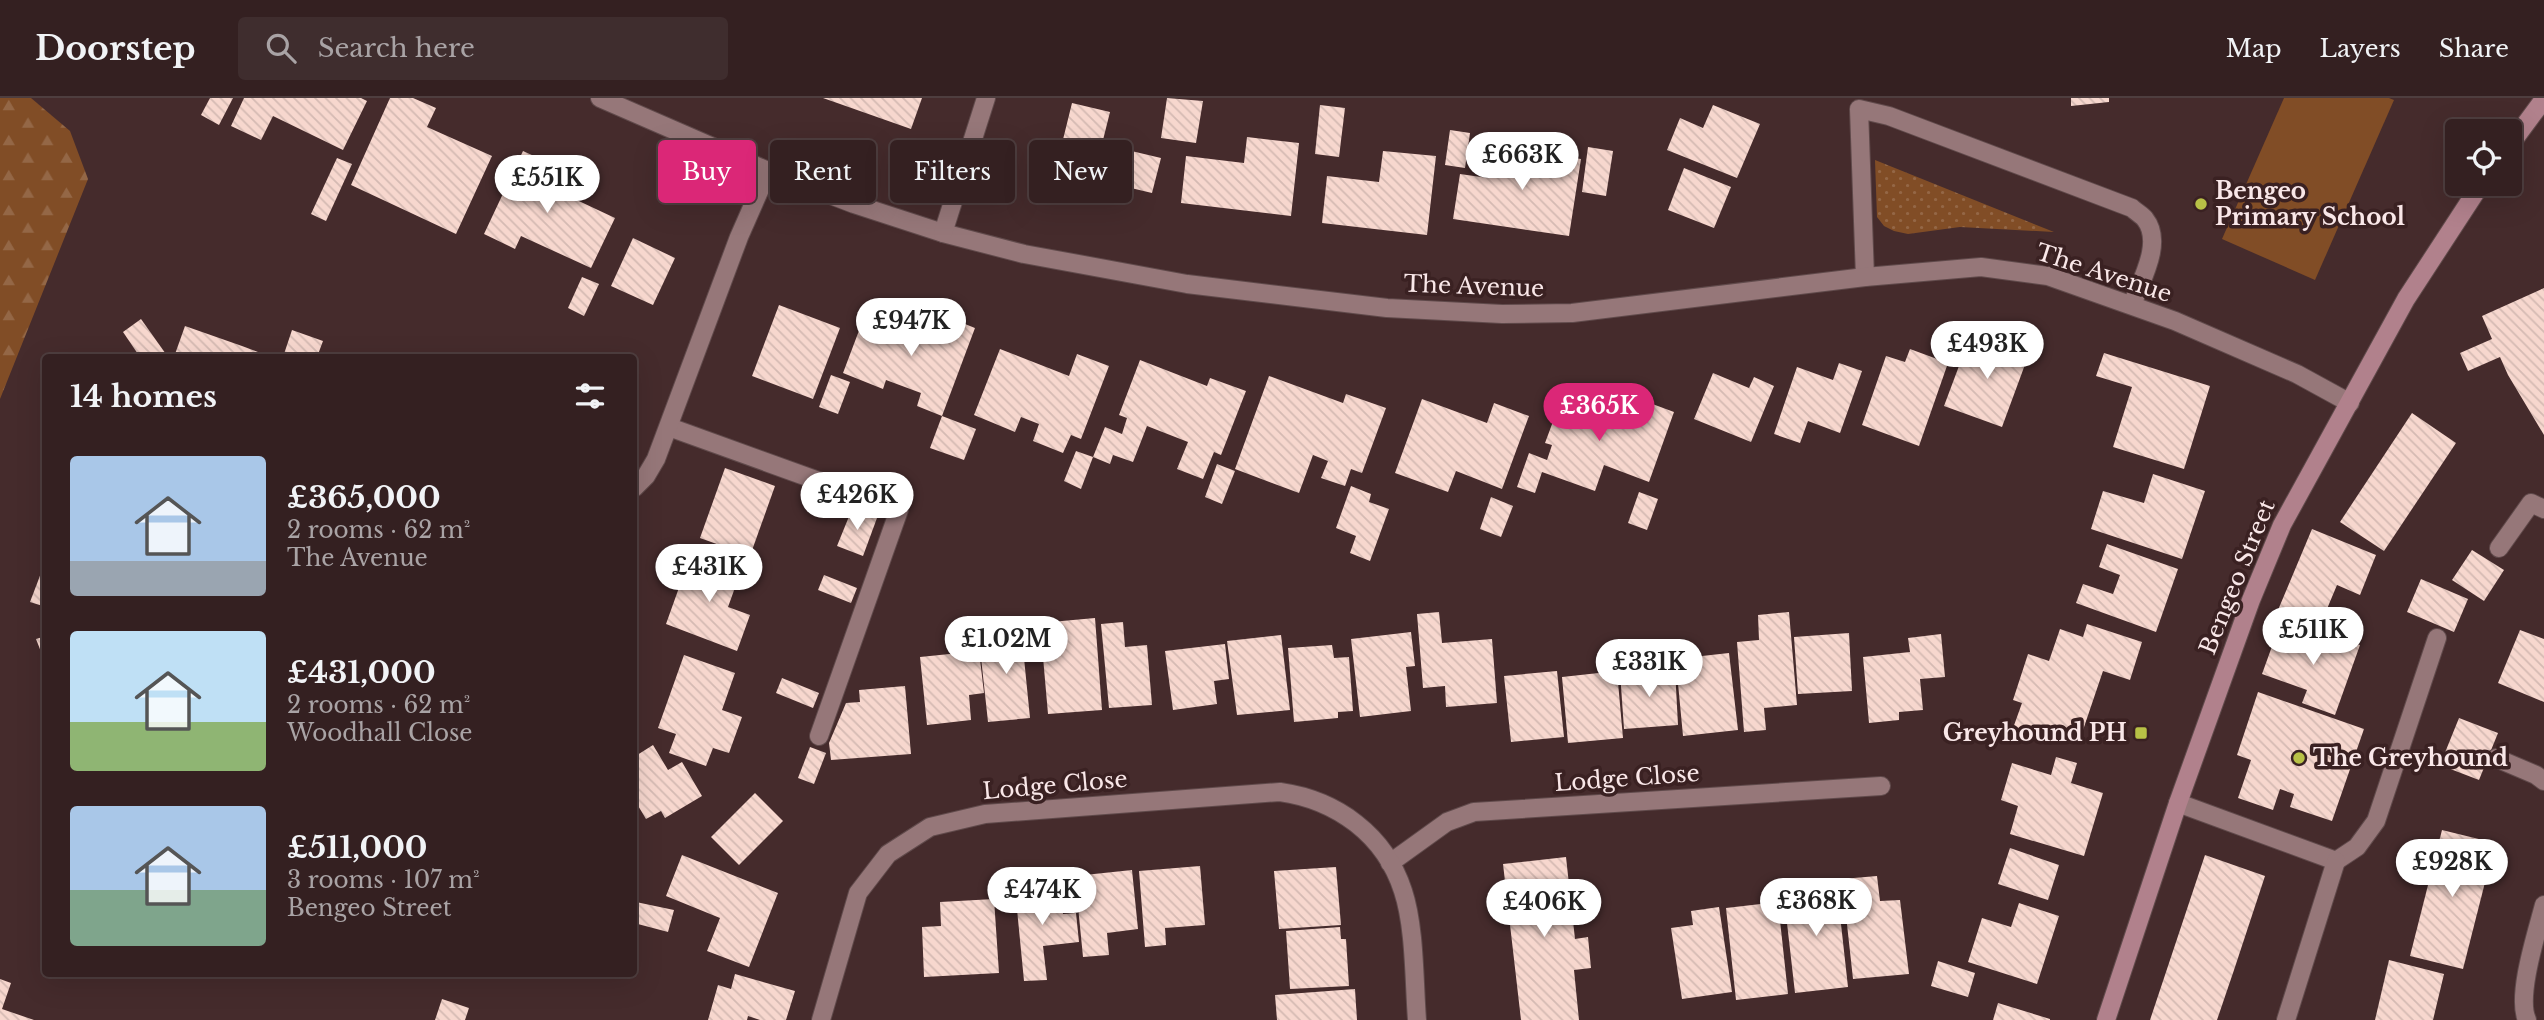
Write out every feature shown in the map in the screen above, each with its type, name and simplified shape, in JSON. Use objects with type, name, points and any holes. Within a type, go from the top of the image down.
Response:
[{"type":"main road","points":[[2522,129],[2544,99]]},
{"type":"main road","name":"Bengeo Street","points":[[2106,1020],[2178,803],[2250,600],[2282,525],[2406,299],[2473,196]]},
{"type":"street","name":"The Avenue","points":[[600,98],[768,171],[854,204],[943,233],[1024,254],[1187,284],[1387,308],[1489,313],[1572,313],[1942,269],[2002,269],[2048,276],[2175,321],[2297,374],[2350,403]]},
{"type":"street","points":[[943,233],[986,98]]},
{"type":"street","points":[[1865,277],[1857,103],[2132,208],[2145,220],[2152,239],[2151,253],[2132,305]]},
{"type":"street","points":[[637,485],[656,458],[669,427],[739,237],[768,171]]},
{"type":"street","points":[[669,427],[900,510],[819,736]]},
{"type":"street","points":[[2499,548],[2531,503],[2544,509]]},
{"type":"street","points":[[2286,1020],[2336,861],[2357,847],[2376,821],[2437,638]]},
{"type":"street","points":[[2496,758],[2544,781]]},
{"type":"street","name":"Lodge Close","points":[[1390,863],[1447,822],[1474,813],[1881,786]]},
{"type":"street","name":"Lodge Close","points":[[821,1020],[858,893],[888,854],[930,827],[985,814],[1280,792],[1300,794],[1343,813],[1362,826],[1390,863],[1403,892],[1409,922],[1417,1020]]},
{"type":"street","points":[[2178,803],[2336,861]]},
{"type":"street","points":[[2527,1020],[2523,1012],[2526,979],[2544,905]]},
{"type":"green space","points":[[0,98],[31,98],[70,131],[88,179],[0,399]]},
{"type":"green space","points":[[2284,98],[2394,100],[2315,280],[2222,239]]},
{"type":"green space","points":[[1875,160],[2054,232],[1960,227],[1908,234],[1894,231],[1884,226],[1877,217]]},
{"type":"building","points":[[210,98],[233,98],[219,125],[201,115]]},
{"type":"building","points":[[244,98],[361,98],[367,101],[343,150],[273,116],[261,140],[231,126]]},
{"type":"building","points":[[390,98],[413,98],[436,108],[427,127],[492,156],[456,234],[351,185]]},
{"type":"building","points":[[823,98],[922,98],[911,129]]},
{"type":"building","points":[[1167,98],[1203,101],[1196,143],[1161,138]]},
{"type":"building","points":[[2071,98],[2109,98],[2109,102],[2071,106]]},
{"type":"building","points":[[1072,103],[1110,112],[1103,140],[1063,140]]},
{"type":"building","points":[[1320,105],[1345,108],[1339,157],[1315,154]]},
{"type":"building","points":[[1713,105],[1760,124],[1737,178],[1667,150],[1680,118],[1703,128]]},
{"type":"building","points":[[1450,130],[1470,133],[1465,168],[1445,165]]},
{"type":"building","points":[[1247,137],[1299,143],[1291,216],[1181,203],[1186,156],[1244,163]]},
{"type":"building","points":[[1493,146],[1581,159],[1569,236],[1453,219],[1460,174],[1488,178]]},
{"type":"building","points":[[1588,147],[1613,151],[1606,196],[1582,192]]},
{"type":"building","points":[[523,151],[558,167],[549,187],[615,218],[591,268],[521,236],[515,249],[484,234]]},
{"type":"building","points":[[1132,151],[1161,158],[1152,193],[1132,188]]},
{"type":"building","points":[[1383,151],[1436,156],[1427,235],[1322,223],[1327,176],[1379,182]]},
{"type":"building","points":[[337,158],[352,164],[326,221],[311,214]]},
{"type":"building","points":[[1684,168],[1731,187],[1714,228],[1668,210]]},
{"type":"building","points":[[633,238],[675,258],[653,305],[611,286]]},
{"type":"building","points":[[582,277],[599,284],[584,316],[568,308]]},
{"type":"building","points":[[2544,288],[2544,435],[2500,357],[2468,371],[2460,353],[2492,339],[2482,316]]},
{"type":"building","points":[[779,305],[840,328],[813,399],[752,376]]},
{"type":"building","points":[[866,312],[936,339],[945,316],[975,328],[942,416],[917,406],[921,393],[886,380],[883,389],[843,373]]},
{"type":"building","points":[[141,319],[166,354],[138,354],[123,332]]},
{"type":"building","points":[[185,326],[263,354],[175,354]]},
{"type":"building","points":[[292,330],[323,341],[318,354],[284,354]]},
{"type":"building","points":[[1992,338],[2030,351],[2002,427],[1944,406],[1968,342],[1988,349]]},
{"type":"building","points":[[1000,349],[1069,376],[1077,354],[1109,366],[1081,439],[1071,435],[1063,453],[1033,441],[1039,424],[1021,417],[1015,432],[974,415]]},
{"type":"building","points":[[1910,349],[1948,363],[1919,446],[1862,425],[1886,356],[1905,362]]},
{"type":"building","points":[[2104,353],[2210,386],[2184,469],[2113,447],[2132,387],[2096,376]]},
{"type":"building","points":[[1140,360],[1207,386],[1210,378],[1246,391],[1221,455],[1214,452],[1203,479],[1177,469],[1188,442],[1147,426],[1133,462],[1113,455],[1110,464],[1093,457],[1105,427],[1122,434],[1127,418],[1119,415]]},
{"type":"building","points":[[1839,363],[1862,371],[1840,433],[1808,421],[1800,443],[1774,434],[1797,367],[1833,380]]},
{"type":"building","points":[[1713,373],[1749,388],[1754,377],[1774,386],[1751,442],[1694,419]]},
{"type":"building","points":[[831,375],[850,382],[838,414],[819,407]]},
{"type":"building","points":[[1269,376],[1343,403],[1346,394],[1386,408],[1362,473],[1351,469],[1345,486],[1321,478],[1328,461],[1313,455],[1299,493],[1235,469]]},
{"type":"building","points":[[1564,392],[1632,417],[1639,399],[1674,412],[1649,482],[1604,465],[1595,491],[1542,472],[1535,493],[1517,487],[1529,453],[1547,460],[1552,445],[1545,443]]},
{"type":"building","points":[[1422,399],[1487,423],[1494,403],[1529,416],[1502,489],[1456,471],[1448,492],[1395,473]]},
{"type":"building","points":[[2412,413],[2456,443],[2384,551],[2340,522]]},
{"type":"building","points":[[942,416],[976,429],[964,460],[930,448]]},
{"type":"building","points":[[1076,451],[1093,457],[1081,489],[1064,481]]},
{"type":"building","points":[[1217,464],[1235,471],[1222,504],[1205,497]]},
{"type":"building","points":[[725,468],[775,486],[750,556],[700,538]]},
{"type":"building","points":[[2153,474],[2205,491],[2182,559],[2091,529],[2103,491],[2144,503]]},
{"type":"building","points":[[1351,486],[1371,494],[1369,502],[1389,509],[1370,561],[1350,553],[1356,536],[1336,528]]},
{"type":"building","points":[[1639,492],[1658,499],[1647,530],[1628,523]]},
{"type":"building","points":[[1491,497],[1513,506],[1501,537],[1480,529]]},
{"type":"building","points":[[852,509],[877,518],[863,556],[837,546]]},
{"type":"building","points":[[2312,529],[2376,555],[2360,595],[2337,585],[2319,628],[2278,610]]},
{"type":"building","points":[[2107,544],[2178,569],[2156,632],[2076,603],[2083,584],[2113,594],[2120,575],[2099,567]]},
{"type":"building","points":[[2472,550],[2504,570],[2484,601],[2452,580]]},
{"type":"building","points":[[691,554],[741,571],[728,607],[750,615],[737,651],[666,624]]},
{"type":"building","points":[[42,570],[42,606],[30,602]]},
{"type":"building","points":[[824,575],[857,588],[851,603],[818,590]]},
{"type":"building","points":[[2421,579],[2468,599],[2454,632],[2407,612]]},
{"type":"building","points":[[1439,612],[1442,643],[1492,639],[1497,703],[1446,707],[1445,686],[1423,688],[1417,614]]},
{"type":"building","points":[[1789,612],[1797,705],[1764,708],[1766,730],[1744,732],[1737,642],[1759,640],[1758,615]]},
{"type":"building","points":[[1095,618],[1102,710],[1048,714],[1040,623]]},
{"type":"building","points":[[1123,622],[1125,647],[1147,645],[1152,705],[1109,708],[1101,624]]},
{"type":"building","points":[[2087,624],[2142,642],[2130,680],[2103,671],[2082,733],[2058,725],[2052,744],[2012,731],[2022,703],[2013,700],[2028,654],[2049,661],[2060,629],[2083,637]]},
{"type":"building","points":[[2279,627],[2331,646],[2334,636],[2360,645],[2335,715],[2302,703],[2307,690],[2262,674]]},
{"type":"building","points":[[2520,630],[2544,639],[2544,702],[2498,683]]},
{"type":"building","points":[[1411,632],[1415,666],[1406,667],[1411,711],[1360,717],[1351,639]]},
{"type":"building","points":[[1849,633],[1852,691],[1798,694],[1794,637]]},
{"type":"building","points":[[1033,634],[1036,656],[1024,658],[1030,718],[988,722],[979,639]]},
{"type":"building","points":[[1941,634],[1945,677],[1920,679],[1923,710],[1899,712],[1899,720],[1869,723],[1863,657],[1910,652],[1908,638]]},
{"type":"building","points":[[1281,635],[1290,710],[1237,715],[1227,641]]},
{"type":"building","points":[[42,637],[42,654],[36,639]]},
{"type":"building","points":[[1225,644],[1229,679],[1214,681],[1217,704],[1173,710],[1165,651]]},
{"type":"building","points":[[1332,645],[1334,658],[1349,657],[1353,711],[1338,712],[1338,718],[1294,722],[1288,648]]},
{"type":"building","points":[[979,651],[984,693],[969,695],[971,720],[927,725],[920,657]]},
{"type":"building","points":[[1729,653],[1738,730],[1683,736],[1677,673],[1695,672],[1693,657]]},
{"type":"building","points":[[684,655],[735,673],[722,710],[742,717],[729,753],[713,748],[706,766],[669,753],[676,734],[658,728]]},
{"type":"building","points":[[1675,669],[1678,725],[1624,729],[1620,672]]},
{"type":"building","points":[[1557,671],[1564,737],[1511,742],[1504,676]]},
{"type":"building","points":[[1617,671],[1623,738],[1568,743],[1562,677]]},
{"type":"building","points":[[782,678],[819,693],[813,708],[776,693]]},
{"type":"building","points":[[905,686],[911,754],[831,760],[829,743],[846,703],[860,702],[859,690]]},
{"type":"building","name":"The Greyhound","points":[[2258,692],[2364,729],[2332,821],[2290,807],[2294,794],[2280,789],[2273,810],[2238,798],[2251,760],[2237,755]]},
{"type":"building","points":[[2459,718],[2498,733],[2479,780],[2440,765]]},
{"type":"building","points":[[653,745],[668,770],[682,762],[702,796],[665,818],[661,811],[646,819],[637,804],[637,755]]},
{"type":"building","points":[[810,747],[826,753],[814,784],[798,778]]},
{"type":"building","points":[[2056,757],[2077,763],[2071,783],[2103,793],[2084,856],[2010,834],[2018,806],[2001,800],[2012,763],[2051,775]]},
{"type":"building","points":[[755,793],[783,821],[739,865],[711,837]]},
{"type":"building","points":[[2442,830],[2495,843],[2463,969],[2410,956]]},
{"type":"building","points":[[2010,848],[2059,865],[2048,900],[1998,884]]},
{"type":"building","points":[[682,855],[778,893],[749,967],[707,951],[720,918],[666,896]]},
{"type":"building","points":[[2205,855],[2265,876],[2234,970],[2217,1020],[2150,1020]]},
{"type":"building","points":[[1566,857],[1575,939],[1588,937],[1591,968],[1574,970],[1579,1020],[1521,1020],[1503,864]]},
{"type":"building","points":[[1200,866],[1205,925],[1165,928],[1166,945],[1145,947],[1139,871]]},
{"type":"building","points":[[1336,867],[1341,925],[1279,929],[1274,871]]},
{"type":"building","points":[[1132,870],[1138,929],[1107,933],[1109,955],[1083,957],[1075,876]]},
{"type":"building","points":[[1877,876],[1880,901],[1900,900],[1909,974],[1853,979],[1842,879]]},
{"type":"building","points":[[1836,879],[1848,987],[1795,993],[1784,897],[1807,895],[1806,882]]},
{"type":"building","points":[[1060,885],[1063,914],[1076,913],[1079,942],[1043,946],[1047,980],[1024,981],[1015,889]]},
{"type":"building","points":[[994,899],[999,973],[924,977],[922,927],[941,926],[940,902]]},
{"type":"building","points":[[637,902],[674,910],[668,932],[637,924]]},
{"type":"building","points":[[1778,902],[1788,994],[1736,1000],[1726,908]]},
{"type":"building","points":[[2019,903],[2059,916],[2037,984],[1968,962],[1982,918],[2011,927]]},
{"type":"building","points":[[1719,907],[1732,992],[1682,999],[1671,928],[1693,925],[1691,911]]},
{"type":"building","points":[[1340,927],[1341,939],[1346,939],[1349,986],[1290,989],[1286,931]]},
{"type":"building","points":[[2389,960],[2444,974],[2433,1020],[2375,1020]]},
{"type":"building","points":[[1938,961],[1975,973],[1968,997],[1931,986]]},
{"type":"building","points":[[735,974],[795,991],[786,1020],[760,1020],[748,1016],[747,1020],[708,1020],[718,985],[731,989]]},
{"type":"building","points":[[0,979],[11,983],[2,1009],[34,1020],[0,1020]]},
{"type":"building","points":[[1355,989],[1357,1020],[1277,1020],[1275,995]]},
{"type":"building","points":[[442,999],[469,1008],[465,1020],[435,1020]]},
{"type":"building","points":[[1998,1003],[2050,1019],[2050,1020],[1993,1020]]},
{"type":"place","name":"Bengeo Primary School","points":[[2201,204]]},
{"type":"place","name":"Greyhound PH","points":[[2141,733]]},
{"type":"place","name":"The Greyhound","points":[[2299,758]]}]
